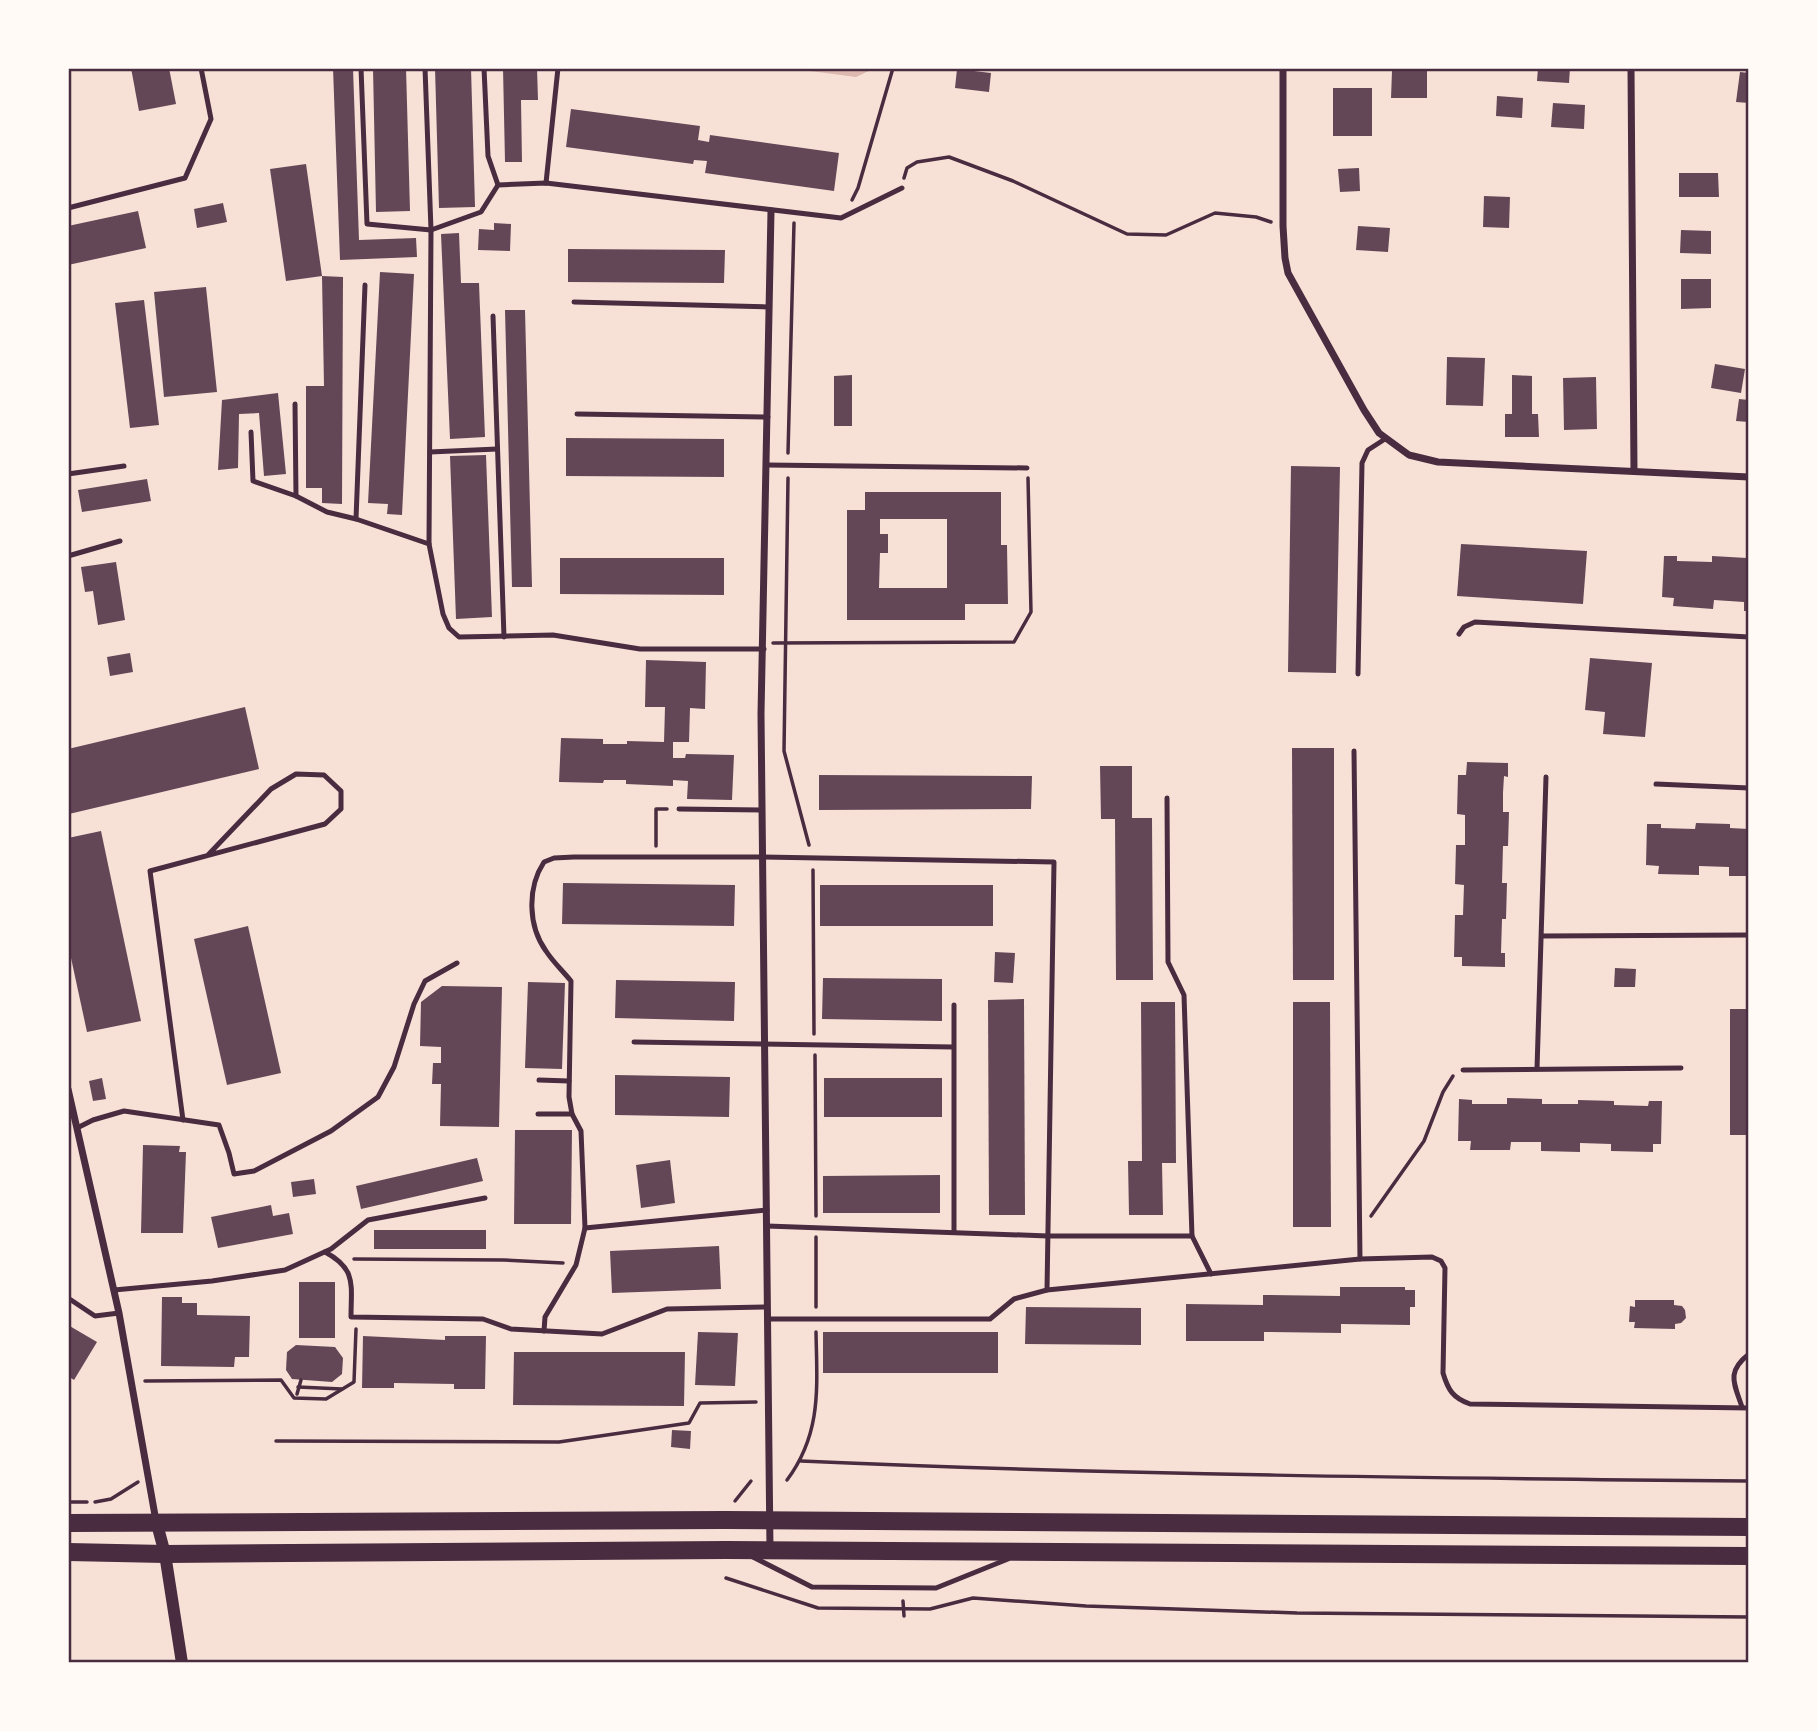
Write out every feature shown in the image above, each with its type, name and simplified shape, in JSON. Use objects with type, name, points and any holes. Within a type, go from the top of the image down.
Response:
[{"type":"highway","points":[[68,1523],[770,1521],[1749,1527]]},
{"type":"highway","points":[[68,1552],[165,1554],[738,1550],[1749,1556]]},
{"type":"street","points":[[1283,68],[1284,258],[1293,285],[1368,418],[1385,439],[1409,455],[1438,461],[1749,477]]},
{"type":"street","points":[[1630,68],[1634,471]]},
{"type":"street","points":[[770,1551],[761,714],[771,211]]},
{"type":"street","points":[[68,1089],[119,1312],[157,1524],[165,1554],[182,1663]]},
{"type":"lane","points":[[68,208],[185,178],[211,119],[201,68]]},
{"type":"lane","points":[[361,68],[367,224],[431,230],[481,212],[498,185]]},
{"type":"lane","points":[[425,68],[431,230],[429,544],[443,614],[449,628],[459,637],[553,635],[640,649],[764,649]]},
{"type":"lane","points":[[484,68],[488,156],[498,185]]},
{"type":"lane","points":[[546,183],[558,68]]},
{"type":"lane","points":[[498,185],[546,183],[841,218],[902,188]]},
{"type":"lane","points":[[356,519],[365,285]]},
{"type":"lane","points":[[574,302],[769,307]]},
{"type":"lane","points":[[493,316],[504,637]]},
{"type":"lane","points":[[295,404],[296,495]]},
{"type":"lane","points":[[578,414],[768,417]]},
{"type":"lane","points":[[251,432],[253,481],[296,495],[327,512],[429,544]]},
{"type":"lane","points":[[1359,674],[1362,463],[1367,451],[1385,439]]},
{"type":"lane","points":[[430,452],[497,449]]},
{"type":"lane","points":[[767,465],[1027,468]]},
{"type":"lane","points":[[68,474],[124,466]]},
{"type":"lane","points":[[68,556],[120,541]]},
{"type":"lane","points":[[1459,634],[1464,627],[1475,622],[1749,637]]},
{"type":"lane","points":[[1354,751],[1360,1259]]},
{"type":"lane","points":[[183,1120],[150,871],[325,824],[341,809],[341,791],[324,775],[296,774],[271,789],[208,855]]},
{"type":"lane","points":[[1537,1069],[1546,777]]},
{"type":"lane","points":[[1656,784],[1749,788]]},
{"type":"lane","points":[[1167,798],[1167,962],[1184,995],[1192,1236],[1211,1274]]},
{"type":"lane","points":[[680,809],[762,810]]},
{"type":"lane","points":[[544,1331],[545,1317],[576,1265],[585,1228],[581,1131],[572,1114],[569,1081],[571,981],[538,938],[532,899],[539,870],[544,862],[554,858],[763,857],[1054,862],[1047,1290]]},
{"type":"lane","points":[[1542,936],[1749,935]]},
{"type":"lane","points":[[77,1128],[124,1111],[219,1125],[234,1174],[254,1171],[331,1132],[378,1097],[394,1067],[414,1004],[425,981],[457,963]]},
{"type":"lane","points":[[954,1005],[954,1231]]},
{"type":"lane","points":[[635,1042],[953,1047]]},
{"type":"lane","points":[[1463,1070],[1681,1068]]},
{"type":"lane","points":[[540,1080],[569,1081]]},
{"type":"lane","points":[[538,1114],[572,1114]]},
{"type":"lane","points":[[114,1290],[266,1273],[301,1264],[325,1252],[368,1220],[485,1198]]},
{"type":"lane","points":[[585,1228],[767,1210]]},
{"type":"lane","points":[[766,1226],[1048,1236],[1192,1236]]},
{"type":"lane","points":[[325,1252],[337,1259],[350,1273],[351,1317],[483,1319],[511,1329],[602,1334],[667,1309],[767,1307]]},
{"type":"lane","points":[[768,1319],[990,1318],[1014,1299],[1047,1290],[1360,1259],[1432,1257],[1441,1261],[1445,1268],[1443,1373],[1448,1389],[1457,1399],[1470,1405],[1746,1408],[1732,1379],[1737,1363],[1749,1354]]},
{"type":"lane","points":[[68,1298],[95,1316],[119,1312]]},
{"type":"lane","points":[[738,1550],[812,1587],[936,1587],[1025,1552]]},
{"type":"path","points":[[841,218],[858,188],[893,68]]},
{"type":"path","points":[[902,188],[907,168],[917,162],[949,157],[1013,181],[1127,234],[1166,235],[1215,213],[1256,217],[1283,226]]},
{"type":"path","points":[[786,643],[1014,642],[1031,612],[1027,468]]},
{"type":"path","points":[[656,857],[656,809],[680,809]]},
{"type":"path","points":[[1360,1232],[1424,1140],[1451,1078],[1463,1070]]},
{"type":"path","points":[[337,1259],[504,1260],[576,1265]]},
{"type":"path","points":[[132,1382],[281,1380],[294,1398],[326,1399],[354,1382],[356,1327]]},
{"type":"path","points":[[297,1394],[301,1380]]},
{"type":"path","points":[[298,1387],[345,1389]]},
{"type":"path","points":[[276,1441],[559,1442],[689,1423],[700,1403],[768,1402]]},
{"type":"path","points":[[801,1461],[992,1469],[1404,1478],[1749,1481]]},
{"type":"path","points":[[68,1502],[111,1499],[148,1476]]},
{"type":"path","points":[[726,1577],[818,1608],[930,1609],[972,1598],[1086,1606],[1297,1613],[1749,1618]]},
{"type":"shaded area","points":[[787,68],[875,68],[856,77]]},
{"type":"building","points":[[131,68],[169,68],[176,104],[139,111]]},
{"type":"building","points":[[333,68],[353,68],[359,240],[416,238],[417,257],[340,260]]},
{"type":"building","points":[[373,68],[406,68],[410,211],[376,212]]},
{"type":"building","points":[[435,68],[471,68],[475,207],[439,208]]},
{"type":"building","points":[[503,68],[537,68],[538,100],[521,100],[522,162],[505,162]]},
{"type":"building","points":[[1538,68],[1570,68],[1569,83],[1537,81]]},
{"type":"building","points":[[957,69],[991,73],[989,92],[955,88]]},
{"type":"building","points":[[1392,71],[1427,71],[1427,98],[1391,98]]},
{"type":"building","points":[[1740,72],[1749,73],[1749,103],[1736,102]]},
{"type":"building","points":[[1333,88],[1372,88],[1372,136],[1333,136]]},
{"type":"building","points":[[1497,96],[1523,98],[1522,118],[1496,116]]},
{"type":"building","points":[[1553,103],[1585,105],[1584,129],[1551,127]]},
{"type":"building","points":[[571,109],[700,126],[698,140],[709,142],[710,135],[839,153],[834,191],[705,173],[707,161],[694,160],[693,164],[566,147]]},
{"type":"building","points":[[306,164],[322,276],[286,281],[270,169]]},
{"type":"building","points":[[1359,168],[1360,191],[1340,192],[1338,169]]},
{"type":"building","points":[[1679,173],[1718,173],[1719,197],[1679,197]]},
{"type":"building","points":[[1484,196],[1510,197],[1509,228],[1483,227]]},
{"type":"building","points":[[223,203],[227,222],[197,228],[194,209]]},
{"type":"building","points":[[138,211],[146,248],[68,265],[68,226]]},
{"type":"building","points":[[494,223],[511,224],[510,251],[478,250],[479,229],[494,230]]},
{"type":"building","points":[[1358,226],[1390,228],[1388,252],[1356,250]]},
{"type":"building","points":[[1681,230],[1711,231],[1711,254],[1680,253]]},
{"type":"building","points":[[459,233],[461,283],[479,283],[485,437],[450,439],[441,234]]},
{"type":"building","points":[[568,249],[725,250],[724,283],[568,282]]},
{"type":"building","points":[[380,272],[414,274],[402,515],[387,514],[388,504],[368,503]]},
{"type":"building","points":[[322,276],[343,277],[342,504],[322,503],[322,488],[306,488],[306,386],[324,386]]},
{"type":"building","points":[[1681,279],[1711,279],[1711,308],[1681,309]]},
{"type":"building","points":[[206,287],[217,392],[164,397],[154,292]]},
{"type":"building","points":[[144,300],[159,425],[130,428],[115,303]]},
{"type":"building","points":[[505,310],[525,310],[532,587],[512,587]]},
{"type":"building","points":[[1447,357],[1485,358],[1483,406],[1446,405]]},
{"type":"building","points":[[1715,364],[1745,369],[1741,393],[1711,388]]},
{"type":"building","points":[[852,375],[852,426],[834,426],[834,376]]},
{"type":"building","points":[[1512,375],[1532,376],[1532,414],[1538,414],[1539,437],[1505,437],[1505,414],[1512,414]]},
{"type":"building","points":[[1596,377],[1597,429],[1564,430],[1563,378]]},
{"type":"building","points":[[278,393],[286,474],[264,476],[259,413],[239,414],[238,468],[218,470],[222,400]]},
{"type":"building","points":[[1739,399],[1749,400],[1749,422],[1736,421]]},
{"type":"building","points":[[566,438],[724,439],[724,477],[566,476]]},
{"type":"building","points":[[486,455],[492,617],[456,619],[450,456]]},
{"type":"building","points":[[1291,466],[1340,467],[1336,673],[1288,672]]},
{"type":"building","points":[[147,479],[151,501],[82,512],[78,490]]},
{"type":"building","points":[[865,492],[1001,492],[1001,545],[1007,545],[1008,604],[965,604],[965,620],[847,620],[847,510],[865,510]],"holes":[[[880,519],[947,519],[947,588],[879,588],[880,553],[888,553],[888,534],[880,534]]]},
{"type":"building","points":[[1461,544],[1587,551],[1583,604],[1457,596]]},
{"type":"building","points":[[1664,556],[1677,556],[1677,561],[1712,562],[1712,556],[1747,558],[1749,611],[1744,611],[1744,602],[1714,600],[1713,609],[1673,606],[1674,598],[1662,597]]},
{"type":"building","points":[[560,558],[724,558],[724,595],[560,594]]},
{"type":"building","points":[[116,562],[125,620],[98,625],[93,591],[85,592],[81,567]]},
{"type":"building","points":[[130,653],[133,672],[110,676],[107,657]]},
{"type":"building","points":[[1590,658],[1652,663],[1645,737],[1603,734],[1605,712],[1585,710]]},
{"type":"building","points":[[646,660],[706,662],[705,709],[690,708],[689,742],[673,742],[673,758],[685,758],[686,754],[734,755],[732,800],[687,799],[688,781],[673,780],[673,786],[626,784],[626,780],[604,780],[603,783],[559,782],[561,738],[603,739],[603,744],[627,744],[627,741],[664,742],[665,707],[645,707]]},
{"type":"building","points":[[245,707],[259,769],[69,814],[68,749]]},
{"type":"building","points":[[1292,748],[1334,748],[1334,980],[1293,980]]},
{"type":"building","points":[[1467,762],[1508,763],[1508,777],[1504,776],[1503,793],[1503,812],[1509,812],[1508,846],[1503,846],[1502,883],[1507,883],[1501,953],[1505,953],[1505,967],[1462,966],[1462,957],[1454,957],[1455,915],[1463,915],[1464,885],[1455,884],[1456,845],[1465,845],[1465,815],[1457,814],[1458,775],[1466,775]]},
{"type":"building","points":[[1100,766],[1132,766],[1132,818],[1152,818],[1153,980],[1116,980],[1115,819],[1101,819]]},
{"type":"building","points":[[819,775],[1032,776],[1031,809],[819,810]]},
{"type":"building","points":[[1696,823],[1730,824],[1730,828],[1749,829],[1749,876],[1729,876],[1729,867],[1699,866],[1699,875],[1658,874],[1659,866],[1646,865],[1647,824],[1661,824],[1661,828],[1695,829]]},
{"type":"building","points":[[101,831],[141,1021],[87,1032],[68,944],[68,838]]},
{"type":"building","points":[[563,883],[735,885],[734,926],[562,924]]},
{"type":"building","points":[[820,885],[993,885],[993,926],[820,926]]},
{"type":"building","points":[[248,926],[281,1073],[227,1085],[194,939]]},
{"type":"building","points":[[995,952],[1015,953],[1013,983],[994,982]]},
{"type":"building","points":[[1615,968],[1636,969],[1635,987],[1614,987]]},
{"type":"building","points":[[823,978],[942,979],[942,1021],[822,1019]]},
{"type":"building","points":[[616,980],[735,982],[734,1021],[615,1018]]},
{"type":"building","points":[[528,982],[565,983],[562,1069],[525,1068]]},
{"type":"building","points":[[442,986],[502,987],[499,1127],[440,1126],[441,1084],[432,1084],[433,1063],[441,1063],[441,1047],[420,1046],[421,1002]]},
{"type":"building","points":[[1024,999],[1025,1215],[989,1215],[988,1000]]},
{"type":"building","points":[[1141,1002],[1175,1002],[1176,1163],[1162,1163],[1163,1215],[1129,1215],[1128,1161],[1142,1161]]},
{"type":"building","points":[[1293,1002],[1330,1002],[1331,1227],[1293,1227]]},
{"type":"building","points":[[1730,1009],[1749,1009],[1749,1135],[1730,1135]]},
{"type":"building","points":[[615,1075],[730,1077],[729,1117],[615,1115]]},
{"type":"building","points":[[102,1078],[106,1099],[93,1101],[89,1081]]},
{"type":"building","points":[[824,1078],[942,1078],[942,1117],[824,1117]]},
{"type":"building","points":[[1507,1098],[1542,1099],[1542,1104],[1578,1104],[1578,1100],[1648,1106],[1649,1101],[1662,1101],[1661,1144],[1653,1144],[1653,1152],[1611,1151],[1611,1144],[1580,1143],[1580,1152],[1541,1151],[1541,1142],[1511,1142],[1510,1150],[1470,1150],[1471,1141],[1458,1141],[1459,1099],[1472,1100],[1472,1104],[1507,1104]]},
{"type":"building","points":[[515,1130],[572,1130],[571,1224],[514,1224]]},
{"type":"building","points":[[143,1145],[180,1146],[179,1152],[186,1152],[183,1233],[141,1233]]},
{"type":"building","points":[[477,1158],[483,1181],[361,1209],[356,1186]]},
{"type":"building","points":[[670,1160],[675,1203],[641,1208],[636,1165]]},
{"type":"building","points":[[940,1175],[940,1213],[823,1213],[823,1176]]},
{"type":"building","points":[[314,1179],[316,1194],[293,1197],[291,1182]]},
{"type":"building","points":[[271,1205],[273,1216],[289,1213],[293,1234],[218,1248],[211,1217]]},
{"type":"building","points":[[374,1230],[486,1230],[486,1249],[374,1249]]},
{"type":"building","points":[[719,1246],[721,1289],[612,1293],[610,1251]]},
{"type":"building","points":[[299,1282],[335,1282],[335,1338],[299,1338]]},
{"type":"building","points":[[1340,1287],[1405,1287],[1405,1290],[1415,1290],[1415,1307],[1410,1307],[1410,1325],[1341,1324],[1341,1333],[1264,1332],[1264,1341],[1186,1341],[1186,1304],[1263,1305],[1263,1295],[1340,1296]]},
{"type":"building","points":[[162,1297],[182,1297],[182,1303],[197,1303],[197,1315],[250,1316],[249,1357],[235,1357],[234,1367],[161,1366]]},
{"type":"building","points":[[1635,1300],[1674,1300],[1674,1305],[1682,1306],[1685,1310],[1686,1318],[1675,1324],[1675,1329],[1634,1328],[1635,1322],[1629,1322],[1630,1306],[1635,1307]]},
{"type":"building","points":[[1026,1307],[1141,1308],[1141,1345],[1025,1344]]},
{"type":"building","points":[[68,1325],[97,1342],[74,1380],[68,1376]]},
{"type":"building","points":[[698,1332],[738,1333],[735,1386],[695,1385]]},
{"type":"building","points":[[823,1332],[998,1332],[998,1373],[823,1373]]},
{"type":"building","points":[[363,1336],[445,1340],[445,1336],[486,1336],[485,1389],[454,1389],[454,1384],[394,1383],[394,1388],[362,1388]]},
{"type":"building","points":[[296,1345],[335,1347],[343,1358],[342,1374],[332,1382],[292,1379],[286,1370],[287,1352]]},
{"type":"building","points":[[514,1352],[685,1352],[684,1406],[513,1405]]},
{"type":"building","points":[[672,1430],[691,1431],[690,1449],[671,1447]]}]
